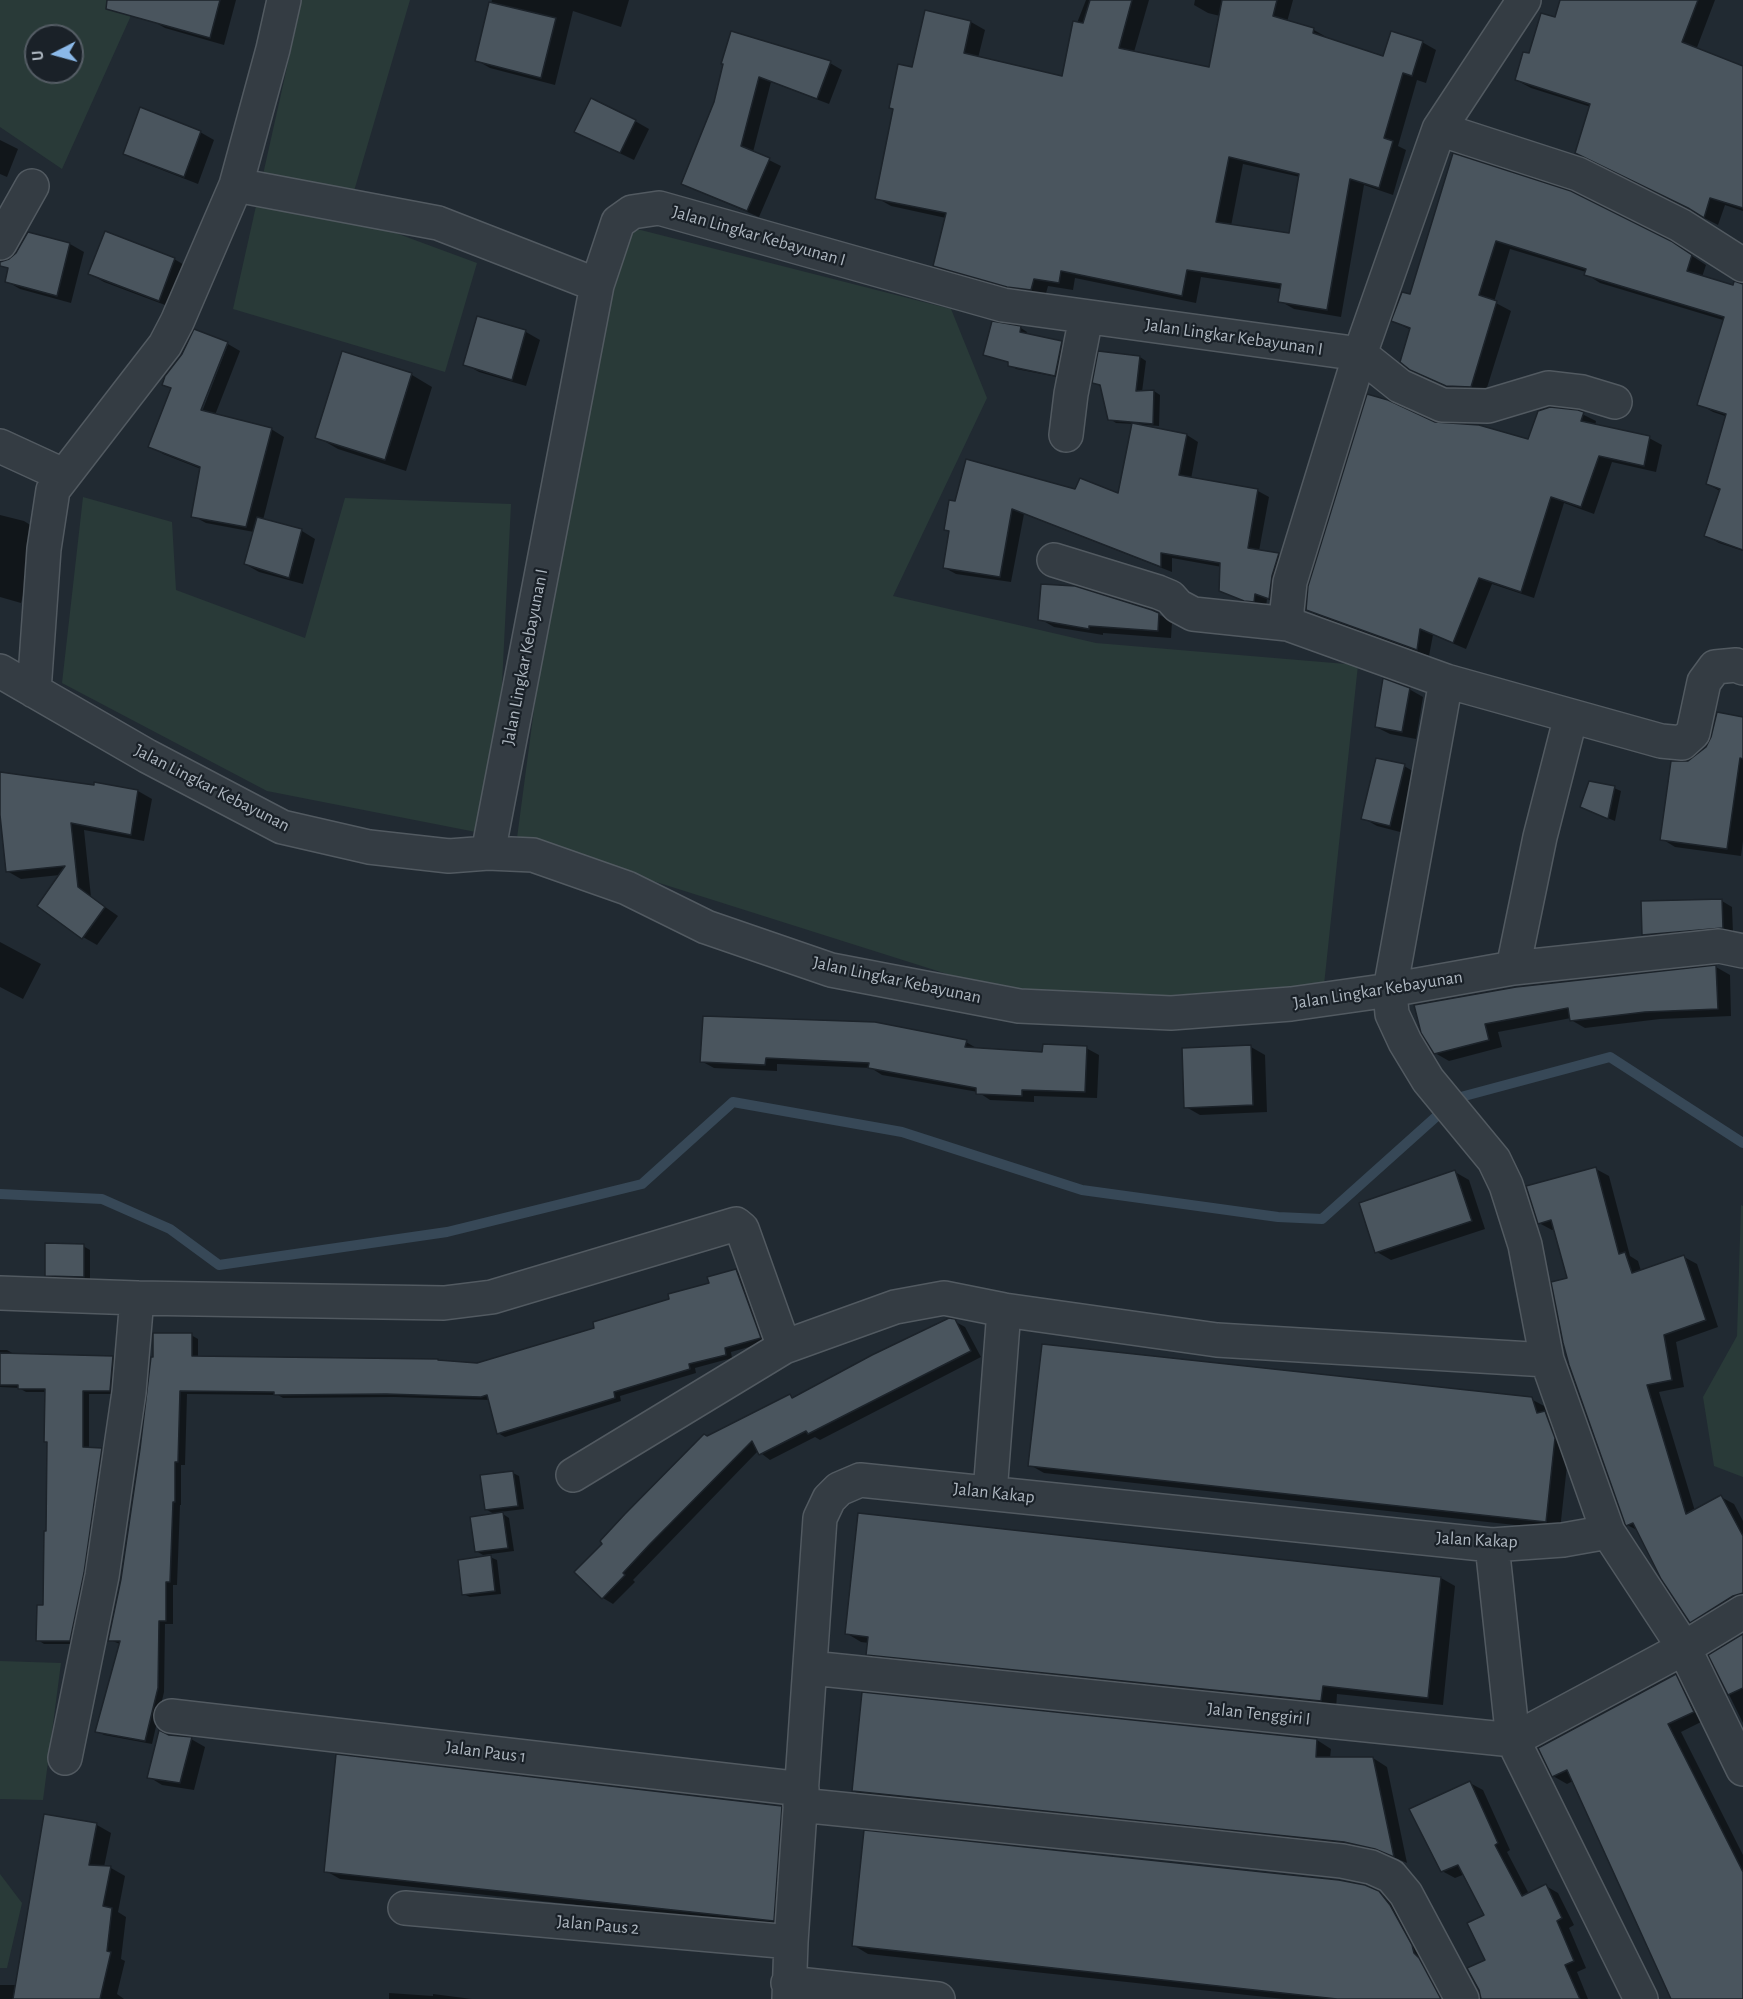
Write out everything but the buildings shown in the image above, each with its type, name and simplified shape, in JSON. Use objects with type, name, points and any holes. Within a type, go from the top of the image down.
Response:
[{"type":"street","points":[[34,691],[44,549],[52,490],[165,345],[236,184],[284,0]]},
{"type":"street","points":[[1288,624],[1290,582],[1360,354],[1439,129],[1524,0]]},
{"type":"street","points":[[1439,129],[1578,174],[1680,225],[1743,265]]},
{"type":"street","points":[[236,184],[438,223],[597,285]]},
{"type":"street","points":[[0,243],[32,186]]},
{"type":"street","name":"Jalan Lingkar Kebayunan I","points":[[488,853],[597,285],[618,222],[632,212],[659,208],[1004,305],[1360,354]]},
{"type":"street","points":[[1066,435],[1071,394],[1086,317]]},
{"type":"street","points":[[1360,354],[1400,386],[1442,405],[1488,406],[1548,388],[1582,392],[1615,402]]},
{"type":"street","points":[[0,446],[63,475]]},
{"type":"street","points":[[1054,560],[1158,592],[1170,597],[1178,606],[1193,614],[1288,624],[1446,681],[1661,741],[1682,743],[1693,733],[1704,682],[1715,667],[1736,665],[1743,668]]},
{"type":"street","name":"Jalan Lingkar Kebayunan","points":[[0,671],[147,756],[282,827],[369,847],[449,856],[488,853],[533,855],[627,888],[706,927],[831,970],[1019,1006],[1171,1013],[1291,1004],[1390,990],[1513,968],[1719,946],[1742,947]]},
{"type":"street","points":[[1446,681],[1390,990],[1392,1014],[1405,1042],[1428,1080],[1494,1160],[1506,1185],[1525,1245],[1547,1360],[1608,1532],[1684,1648],[1743,1769]]},
{"type":"street","points":[[1513,968],[1540,837],[1571,716]]},
{"type":"street","points":[[0,1293],[137,1298],[444,1303],[492,1297],[736,1224],[742,1229],[784,1347]]},
{"type":"street","points":[[65,1758],[102,1576],[129,1392],[137,1298]]},
{"type":"street","points":[[573,1475],[784,1347],[895,1307],[944,1298],[1004,1310],[1217,1340],[1547,1360]]},
{"type":"street","points":[[990,1493],[1004,1310]]},
{"type":"street","name":"Jalan Kakap","points":[[788,1991],[820,1518],[829,1499],[839,1489],[860,1480],[1492,1545],[1563,1540],[1608,1532]]},
{"type":"street","points":[[1492,1545],[1513,1740],[1641,1999]]},
{"type":"street","points":[[1513,1740],[1684,1648],[1743,1612]]},
{"type":"street","name":"Jalan Tenggiri I","points":[[811,1668],[1513,1740]]},
{"type":"street","name":"Jalan Paus 1","points":[[171,1716],[801,1797],[1342,1861],[1371,1867],[1391,1876],[1406,1894],[1462,1999]]},
{"type":"street","name":"Jalan Paus 2","points":[[405,1908],[791,1942]]},
{"type":"street","points":[[788,1991],[938,1999]]},
{"type":"shaded area","points":[[0,0],[138,0],[62,169],[0,127]]},
{"type":"shaded area","points":[[302,0],[410,0],[347,215],[477,263],[445,372],[233,309]]},
{"type":"shaded area","points":[[629,227],[951,309],[987,398],[893,596],[1096,643],[1358,665],[1324,985],[1112,999],[985,986],[517,838],[570,437]]},
{"type":"shaded area","points":[[83,497],[172,522],[176,590],[305,638],[345,498],[511,504],[502,684],[486,834],[267,791],[62,683]]},
{"type":"shaded area","points":[[1741,1205],[1743,1206],[1743,1477],[1714,1466],[1703,1397],[1737,1336]]},
{"type":"shaded area","points":[[0,1661],[61,1663],[43,1800],[0,1799]]},
{"type":"shaded area","points":[[0,1874],[22,1903],[7,1968],[0,1968]]},
{"type":"waterway","points":[[0,1194],[102,1199],[170,1229],[219,1265],[447,1232],[642,1184],[733,1102],[902,1132],[1082,1190],[1278,1217],[1322,1219],[1457,1098],[1610,1057],[1743,1143]]}]
